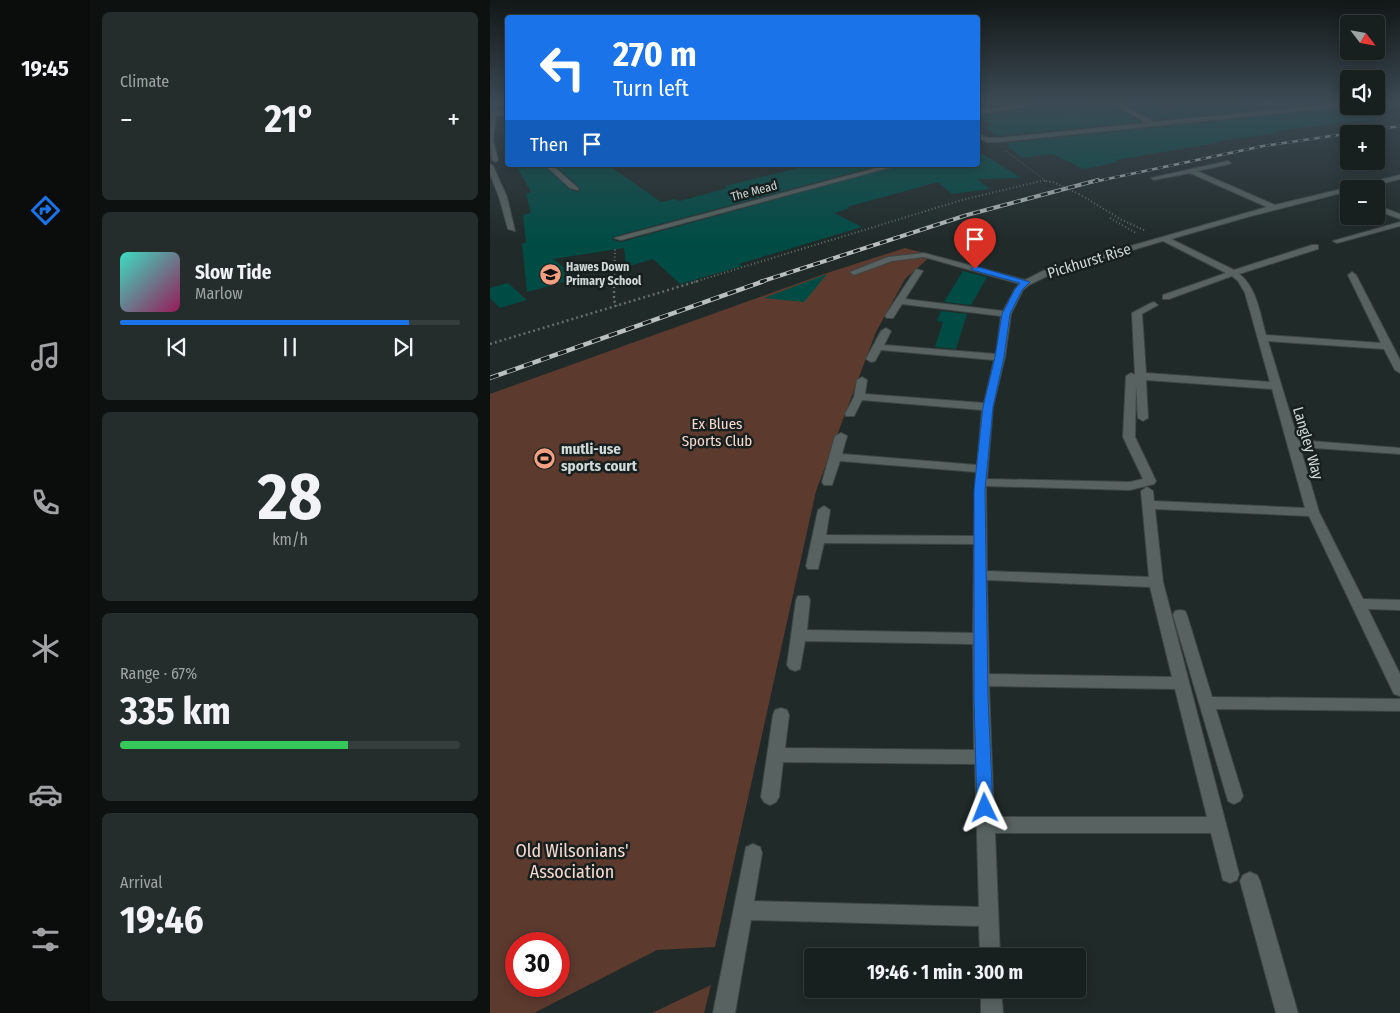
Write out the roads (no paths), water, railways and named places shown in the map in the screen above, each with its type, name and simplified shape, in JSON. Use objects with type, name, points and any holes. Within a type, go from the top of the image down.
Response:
[{"type":"street","points":[[491,148],[492,162],[512,229]]},
{"type":"street","points":[[492,162],[502,159]]},
{"type":"street","points":[[1154,178],[1228,163]]},
{"type":"street","points":[[551,167],[559,172],[563,180],[576,189]]},
{"type":"street","name":"The Mead","points":[[618,238],[888,167]]},
{"type":"street","points":[[1191,172],[1273,207]]},
{"type":"street","name":"Pickhurst Rise","points":[[1385,181],[1400,177]]},
{"type":"street","name":"Pickhurst Rise","points":[[1026,282],[1046,273],[1157,240],[1273,207],[1340,192]]},
{"type":"street","points":[[1385,210],[1400,216]]},
{"type":"street","points":[[1336,241],[1400,224]]},
{"type":"street","name":"Langley Way","points":[[1157,240],[1233,273],[1242,280],[1249,293],[1312,512],[1400,690]]},
{"type":"street","points":[[1166,297],[1315,247]]},
{"type":"street","points":[[854,272],[891,259],[924,255],[1026,282]]},
{"type":"street","points":[[890,316],[918,271]]},
{"type":"street","points":[[1352,275],[1400,370]]},
{"type":"street","points":[[990,948],[981,680],[980,482],[988,407],[1000,357],[1006,314],[1018,289],[1026,282]]},
{"type":"street","points":[[899,301],[1006,314]]},
{"type":"street","points":[[980,482],[1130,486],[1150,481],[1129,437],[1135,376],[1137,313],[1154,305]]},
{"type":"street","points":[[871,359],[886,331]]},
{"type":"street","points":[[1262,338],[1388,346]]},
{"type":"street","points":[[878,347],[1000,357]]},
{"type":"street","points":[[1135,376],[1276,386]]},
{"type":"street","points":[[1135,376],[1143,418]]},
{"type":"street","points":[[850,414],[858,397],[862,380]]},
{"type":"street","points":[[858,397],[988,407]]},
{"type":"street","points":[[828,482],[841,436]]},
{"type":"street","points":[[1293,444],[1400,451]]},
{"type":"street","points":[[835,457],[982,469]]},
{"type":"street","points":[[1230,874],[1156,582],[1147,498],[1312,512]]},
{"type":"street","points":[[813,566],[824,510]]},
{"type":"street","points":[[818,539],[980,540]]},
{"type":"street","points":[[980,575],[1156,582]]},
{"type":"street","points":[[795,665],[803,600]]},
{"type":"street","points":[[1358,604],[1400,605]]},
{"type":"street","points":[[1180,615],[1234,796]]},
{"type":"street","points":[[798,635],[981,639]]},
{"type":"street","points":[[981,680],[1182,683]]},
{"type":"street","points":[[1206,703],[1400,705]]},
{"type":"street","points":[[770,797],[781,715]]},
{"type":"street","points":[[776,755],[983,757]]},
{"type":"street","points":[[986,825],[1218,825]]},
{"type":"street","points":[[724,1013],[753,853]]},
{"type":"street","points":[[1250,881],[1287,1013]]},
{"type":"street","points":[[743,910],[989,916]]},
{"type":"street","points":[[992,998],[992,1013]]},
{"type":"railway","points":[[1093,182],[1252,148]]},
{"type":"railway","points":[[760,282],[967,215],[1098,180]]},
{"type":"railway","points":[[490,378],[764,281]]},
{"type":"place","name":"Hawes Down Primary School","points":[[550,274]]},
{"type":"place","name":"mutli-use sports court","points":[[545,458]]},
{"type":"park label","name":"Ex Blues Sports Club","points":[[717,432]]},
{"type":"park label","name":"Old Wilsonians' Association","points":[[572,861]]}]
